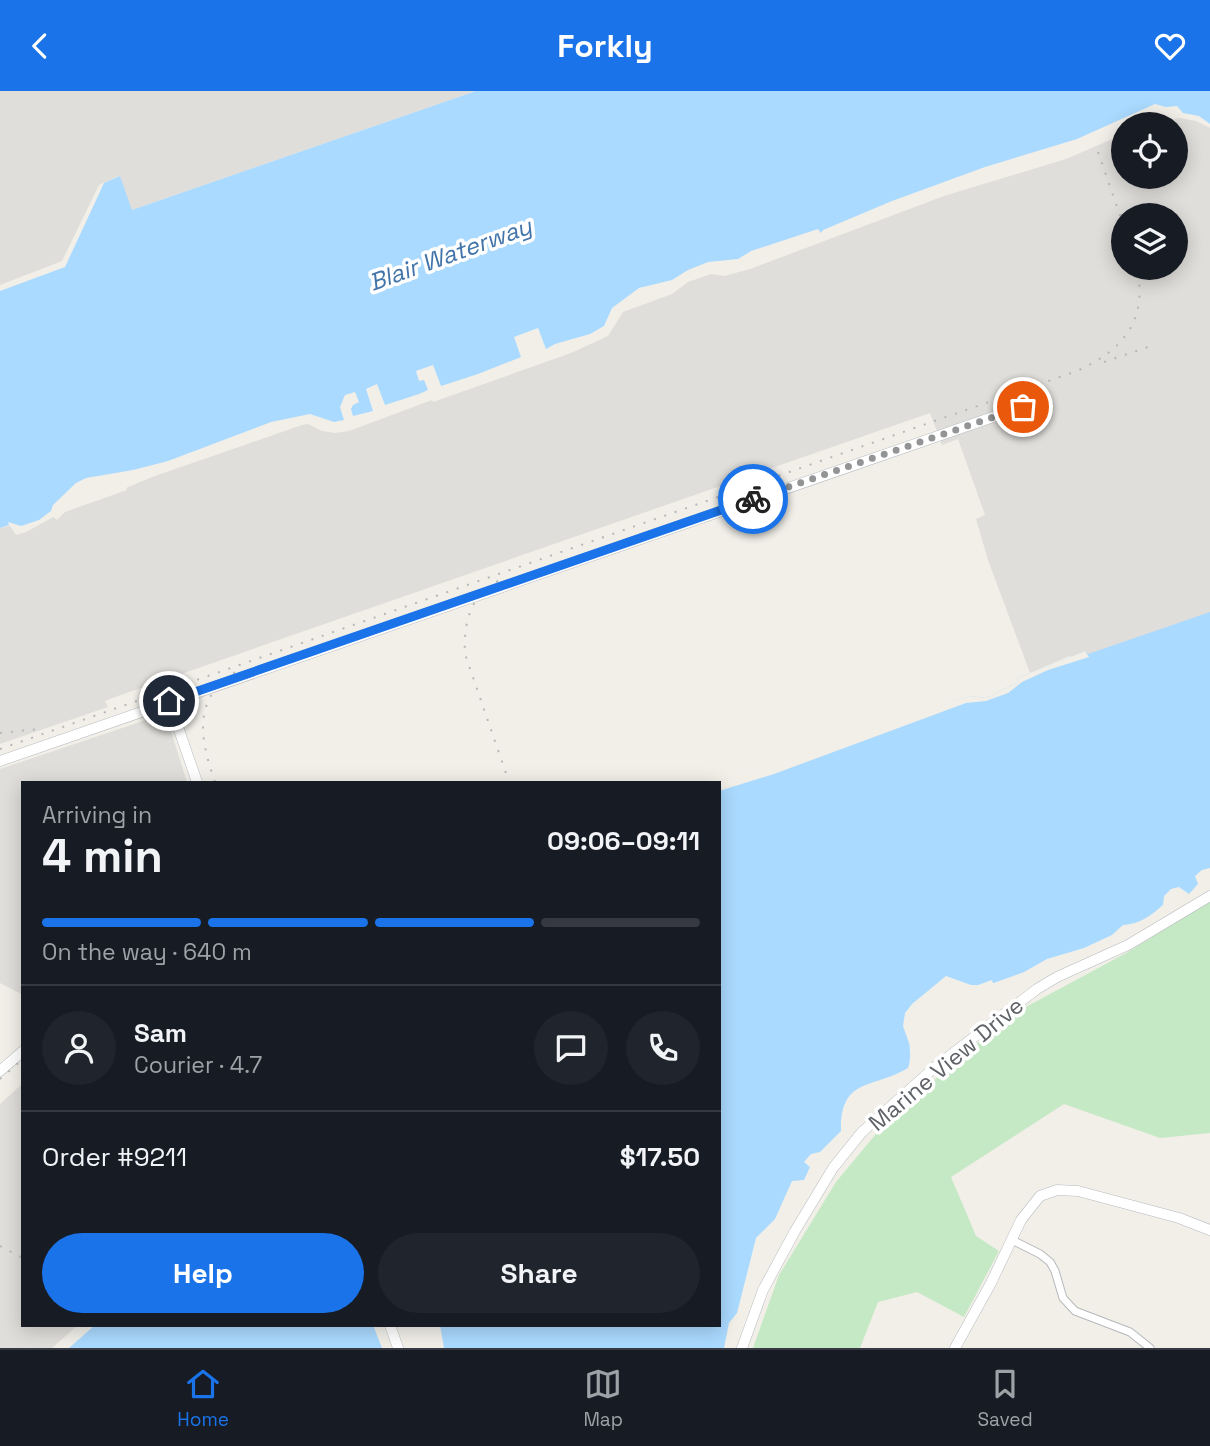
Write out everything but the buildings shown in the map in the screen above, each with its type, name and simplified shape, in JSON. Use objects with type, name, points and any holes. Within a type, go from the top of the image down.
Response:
[{"type":"street","points":[[0,761],[1023,407]]},
{"type":"street","points":[[169,701],[197,781]]},
{"type":"street","name":"Marine View Drive","points":[[742,1348],[763,1290],[823,1183],[852,1143],[879,1116],[935,1067],[1037,989],[1128,945],[1210,896]]},
{"type":"street","points":[[0,1071],[21,1053]]},
{"type":"street","points":[[955,1348],[1021,1220],[1036,1200],[1050,1192],[1078,1191],[1210,1230]]},
{"type":"street","points":[[1012,1240],[1050,1262],[1063,1298],[1075,1311],[1130,1332],[1150,1348]]},
{"type":"street","points":[[391,1327],[398,1348]]},
{"type":"shaded area","points":[[0,91],[476,91],[132,210],[119,176],[99,185],[62,261],[0,285]]},
{"type":"shaded area","points":[[1188,117],[1210,124],[1210,632],[1094,671],[1069,656],[1030,673],[988,560],[976,519],[985,515],[958,439],[942,445],[930,413],[118,696],[105,701],[108,707],[0,744],[0,528],[52,516],[57,520],[65,512],[127,490],[126,488],[154,476],[620,309],[686,279],[1111,134],[1111,189],[1188,189]]},
{"type":"shaded area","points":[[155,717],[169,725],[187,781],[21,781],[21,994],[0,983],[0,769]]},
{"type":"shaded area","points":[[21,1085],[21,1327],[82,1327],[56,1348],[0,1348],[0,1104]]},
{"type":"green space","points":[[1210,901],[1210,1133],[1160,1138],[1064,1104],[951,1177],[976,1236],[999,1251],[964,1317],[917,1292],[878,1302],[860,1348],[753,1348],[779,1275],[836,1182],[890,1117],[1011,1015],[1128,952]]},
{"type":"water","name":"Blair Waterway","points":[[476,91],[1210,91],[1210,124],[1188,117],[1188,112],[1111,112],[1111,131],[1058,158],[710,270],[620,309],[609,332],[344,429],[312,421],[99,488],[52,516],[14,532],[9,525],[0,528],[0,291],[65,267],[104,183],[120,176],[132,210]]},
{"type":"water","points":[[1210,612],[1210,868],[1195,876],[1198,884],[1189,894],[1179,887],[1171,889],[1164,896],[1163,905],[1149,916],[1123,925],[1112,935],[1084,948],[1047,959],[1024,972],[977,989],[941,982],[919,1002],[912,1009],[908,1021],[908,1068],[861,1087],[853,1093],[846,1101],[841,1131],[820,1152],[811,1154],[804,1162],[810,1167],[804,1180],[792,1181],[775,1219],[756,1238],[737,1313],[729,1323],[724,1348],[444,1348],[440,1327],[721,1327],[721,781],[970,696],[987,698],[1018,682],[1017,678],[1085,651],[1088,654]]},
{"type":"water","points":[[81,1327],[374,1327],[382,1348],[56,1348]]},
{"type":"pier","points":[[1155,104],[1177,106],[1182,112],[1137,112]]},
{"type":"pier","points":[[1188,114],[1199,116],[1210,124],[1210,128],[1188,120]]},
{"type":"pier","points":[[1111,124],[1111,140],[1066,159],[944,196],[750,269],[724,276],[711,274],[688,282],[672,294],[623,312],[608,336],[571,353],[349,431],[335,433],[322,431],[308,424],[302,425],[126,486],[101,491],[26,532],[16,535],[9,525],[8,522],[21,526],[39,520],[51,511],[53,505],[76,483],[86,478],[168,461],[271,422],[310,414],[334,422],[344,420],[340,407],[345,395],[355,392],[359,402],[351,409],[353,416],[373,411],[366,389],[377,384],[385,405],[428,390],[424,380],[419,381],[416,371],[433,365],[441,386],[478,374],[521,357],[514,337],[538,328],[546,349],[590,334],[604,326],[612,308],[639,288],[672,280],[708,262],[738,259],[751,251],[818,229],[821,233],[892,201],[985,167],[1077,139]]},
{"type":"pier","points":[[1085,651],[1089,657],[1048,670],[1022,682],[1008,693],[986,701],[966,703],[774,774],[721,790],[721,781],[970,696],[987,698],[1018,682],[1017,678]]},
{"type":"pier","points":[[946,976],[971,985],[992,980],[994,986],[977,992],[949,985],[942,986],[914,1012],[910,1022],[914,1051],[903,1026],[905,1013]]},
{"type":"pier","points":[[76,1327],[93,1327],[69,1348],[52,1348]]},
{"type":"railway","points":[[1098,152],[1116,203]]},
{"type":"railway","points":[[0,749],[1077,371],[1107,353],[1128,331],[1139,303],[1138,280]]},
{"type":"railway","points":[[1104,362],[1154,345]]},
{"type":"railway","points":[[498,581],[481,594],[470,612],[465,633],[465,654],[509,781]]},
{"type":"railway","points":[[215,781],[203,735],[206,706],[213,693],[239,670]]},
{"type":"railway","points":[[0,733],[39,729]]},
{"type":"railway","points":[[0,1079],[21,1061]]},
{"type":"railway","points":[[0,1246],[21,1257]]},
{"type":"way so far","points":[[753,499],[1023,407]]},
{"type":"route","points":[[169,701],[753,499]]}]
